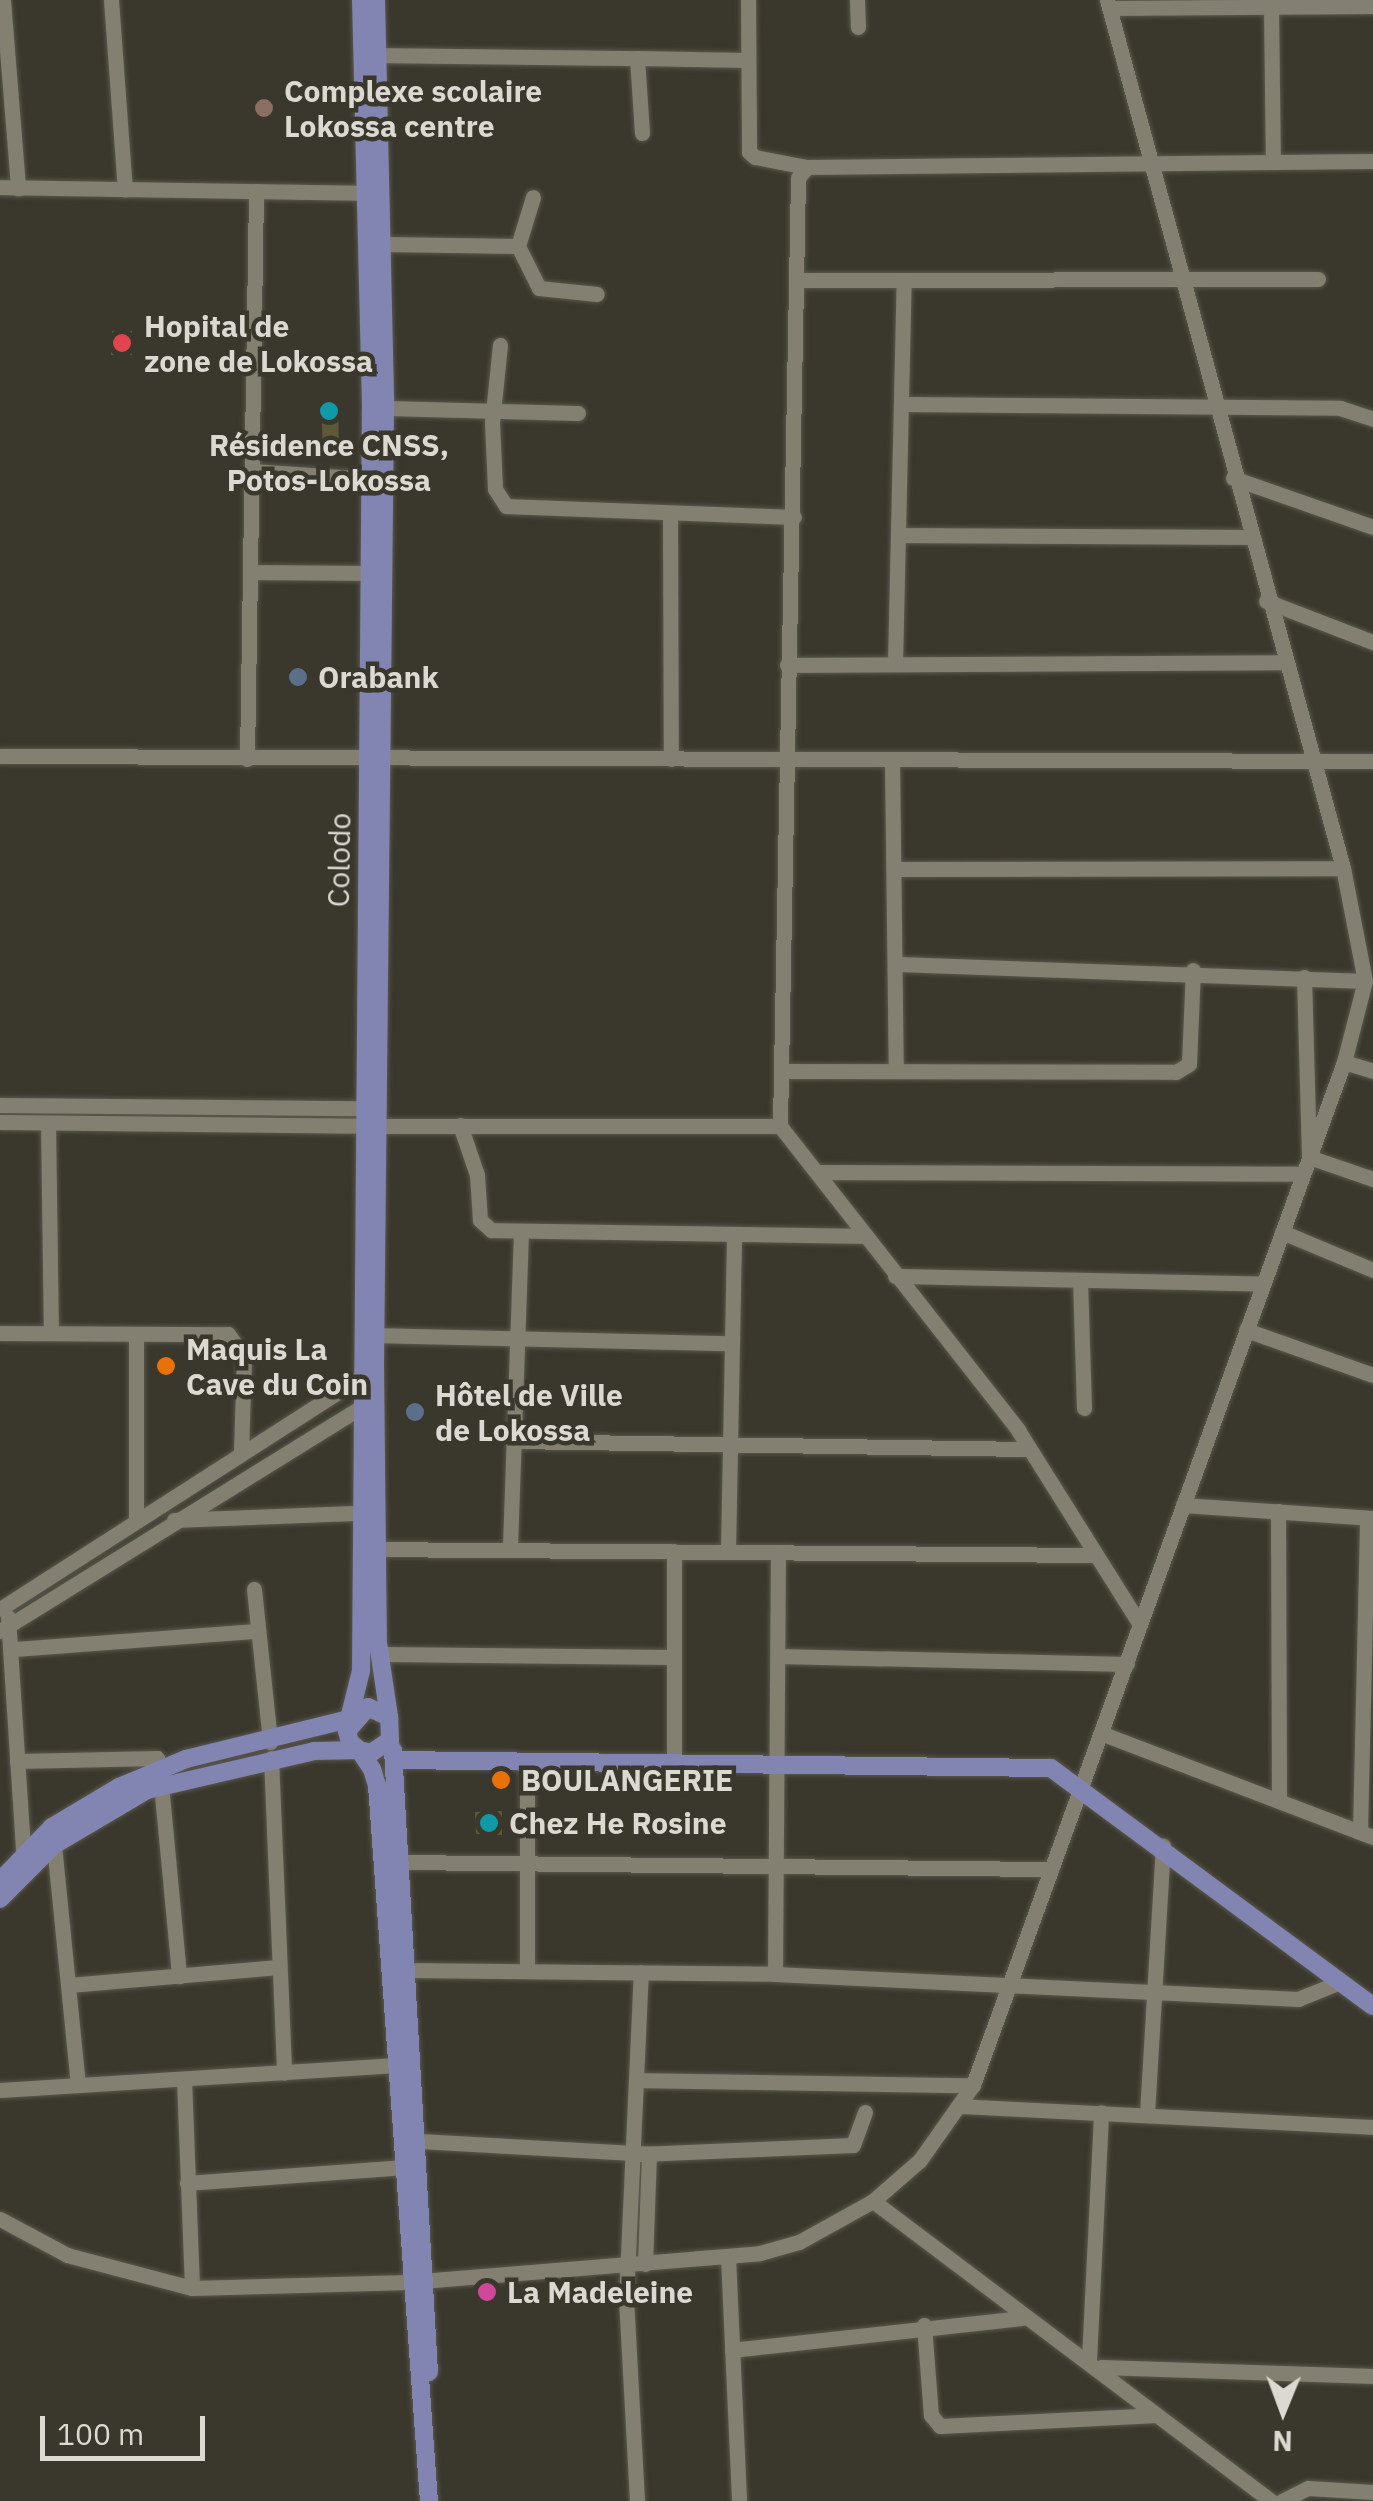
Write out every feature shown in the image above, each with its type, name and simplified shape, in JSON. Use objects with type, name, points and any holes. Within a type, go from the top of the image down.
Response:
[{"type":"main road","name":"Colodo","points":[[361,0],[368,193],[369,573],[375,759]]},
{"type":"main road","name":"Colodo","points":[[376,0],[385,408],[367,1120],[370,1548],[394,1760],[418,2141],[416,2282]]},
{"type":"main road","name":"Colodo","points":[[349,1720],[362,1654],[370,1548],[360,1514],[360,1378],[368,1335]]},
{"type":"main road","points":[[0,1881],[23,1852],[90,1802],[160,1777],[271,1750],[349,1720],[368,1707],[391,1723],[382,1749],[271,1750]]},
{"type":"main road","points":[[349,1720],[350,1742],[359,1750],[377,1785],[430,2501]]},
{"type":"main road","points":[[394,1760],[778,1760],[1051,1768],[1083,1786],[1163,1845],[1373,2006]]},
{"type":"main road","points":[[0,1899],[54,1845],[160,1777]]},
{"type":"street","points":[[3,0],[4,65],[18,188]]},
{"type":"street","points":[[111,0],[126,188]]},
{"type":"street","points":[[748,0],[749,152],[806,167],[1147,159],[1373,161]]},
{"type":"street","points":[[857,0],[858,27]]},
{"type":"street","points":[[0,2219],[67,2255],[192,2288],[416,2282],[728,2257],[800,2242],[873,2201],[920,2160],[960,2106],[973,2085],[1103,1734],[1182,1504],[1344,1062],[1369,955],[1282,662],[1108,4],[1373,6]]},
{"type":"street","points":[[1270,6],[1273,159]]},
{"type":"street","points":[[378,55],[747,60]]},
{"type":"street","points":[[637,58],[642,133]]},
{"type":"street","points":[[806,167],[798,178],[780,1126],[1029,1450],[1140,1623]]},
{"type":"street","points":[[0,188],[368,193]]},
{"type":"street","points":[[246,759],[256,191]]},
{"type":"street","points":[[533,197],[518,246],[539,288],[597,294]]},
{"type":"street","points":[[382,244],[518,246]]},
{"type":"street","points":[[796,280],[1318,278]]},
{"type":"street","points":[[895,664],[904,281]]},
{"type":"street","points":[[500,345],[492,411],[495,489],[506,506],[794,518]]},
{"type":"street","points":[[901,404],[1214,410],[1340,408],[1373,418]]},
{"type":"street","points":[[385,408],[578,413]]},
{"type":"street","points":[[252,472],[369,479]]},
{"type":"street","points":[[1233,478],[1373,527]]},
{"type":"street","points":[[670,514],[671,759]]},
{"type":"street","points":[[898,535],[1248,537]]},
{"type":"street","points":[[252,572],[369,573]]},
{"type":"street","points":[[1266,601],[1373,642]]},
{"type":"street","points":[[787,665],[1282,662]]},
{"type":"street","points":[[0,756],[1373,762]]},
{"type":"street","points":[[892,760],[899,964],[896,1071]]},
{"type":"street","points":[[896,869],[1343,868]]},
{"type":"street","points":[[899,964],[1193,970],[1365,982]]},
{"type":"street","points":[[782,1071],[1185,1069],[1193,970]]},
{"type":"street","points":[[1304,978],[1309,1157]]},
{"type":"street","points":[[1344,1062],[1373,1071]]},
{"type":"street","points":[[0,1104],[460,1125],[780,1126]]},
{"type":"street","points":[[0,1122],[367,1120]]},
{"type":"street","points":[[48,1123],[51,1333]]},
{"type":"street","points":[[460,1125],[478,1175],[483,1227],[520,1231],[864,1236]]},
{"type":"street","points":[[1309,1157],[1373,1179]]},
{"type":"street","points":[[818,1172],[1303,1174]]},
{"type":"street","points":[[510,1547],[520,1231]]},
{"type":"street","points":[[1282,1232],[1373,1270]]},
{"type":"street","points":[[728,1551],[734,1236]]},
{"type":"street","points":[[895,1276],[1263,1284]]},
{"type":"street","points":[[1080,1280],[1084,1408]]},
{"type":"street","points":[[1246,1330],[1373,1375]]},
{"type":"street","points":[[0,1333],[228,1334],[240,1342],[242,1454]]},
{"type":"street","points":[[136,1334],[136,1522]]},
{"type":"street","points":[[368,1335],[732,1343]]},
{"type":"street","points":[[23,1852],[8,1637],[1,1608],[360,1378]]},
{"type":"street","points":[[8,1637],[171,1520],[360,1408]]},
{"type":"street","points":[[512,1441],[1029,1450]]},
{"type":"street","points":[[1103,1734],[1366,1834],[1370,1518],[1182,1504]]},
{"type":"street","points":[[1278,1511],[1278,1801]]},
{"type":"street","points":[[171,1520],[360,1514]]},
{"type":"street","points":[[370,1548],[1094,1555]]},
{"type":"street","points":[[674,1551],[674,1760]]},
{"type":"street","points":[[775,1974],[778,1552]]},
{"type":"street","points":[[254,1589],[271,1750],[284,2073]]},
{"type":"street","points":[[8,1637],[256,1631]]},
{"type":"street","points":[[380,1654],[674,1657]]},
{"type":"street","points":[[778,1656],[1127,1664]]},
{"type":"street","points":[[17,1761],[157,1758],[180,1976]]},
{"type":"street","points":[[527,1762],[527,1971]]},
{"type":"street","points":[[54,1845],[78,2085]]},
{"type":"street","points":[[1148,2114],[1163,1845]]},
{"type":"street","points":[[398,1862],[1050,1869]]},
{"type":"street","points":[[69,1985],[278,1967]]},
{"type":"street","points":[[406,1970],[775,1974],[1154,1995],[1310,1998],[1340,1982]]},
{"type":"street","points":[[637,2501],[626,2299],[638,2264],[640,1972]]},
{"type":"street","points":[[0,2090],[397,2064]]},
{"type":"street","points":[[184,2079],[192,2288]]},
{"type":"street","points":[[638,2080],[973,2085]]},
{"type":"street","points":[[960,2106],[1373,2127]]},
{"type":"street","points":[[418,2141],[636,2154],[853,2145],[865,2112]]},
{"type":"street","points":[[1095,2364],[1101,2112]]},
{"type":"street","points":[[187,2183],[404,2167]]},
{"type":"street","points":[[873,2201],[1021,2318],[1095,2364],[1272,2501]]},
{"type":"street","points":[[728,2257],[739,2501]]},
{"type":"street","points":[[732,2350],[1021,2318]]},
{"type":"street","points":[[924,2326],[932,2416],[940,2426],[1157,2415]]},
{"type":"street","points":[[1095,2364],[1373,2376]]},
{"type":"street","points":[[1282,2501],[1308,2488],[1373,2492]]},
{"type":"building","name":"Hopital de zone de Lokossa","points":[[112,331],[132,331],[132,355],[111,355]]},
{"type":"building","points":[[321,399],[338,400],[339,455],[323,455]]},
{"type":"building","name":"Chez He Rosine","points":[[502,1811],[502,1835],[476,1834],[475,1812]]},
{"type":"place","name":"Complexe scolaire Lokossa centre","points":[[264,108]]},
{"type":"place","name":"Hopital de zone de Lokossa","points":[[122,343]]},
{"type":"place","name":"Résidence CNSS, Potos-Lokossa","points":[[329,411]]},
{"type":"place","name":"Orabank","points":[[298,677]]},
{"type":"place","name":"Maquis La Cave du Coin","points":[[166,1366]]},
{"type":"place","name":"Hôtel de Ville de Lokossa","points":[[415,1412]]},
{"type":"place","name":"BOULANGERIE","points":[[501,1780]]},
{"type":"place","name":"Chez He Rosine","points":[[489,1823]]},
{"type":"place","name":"La Madeleine","points":[[487,2292]]}]
